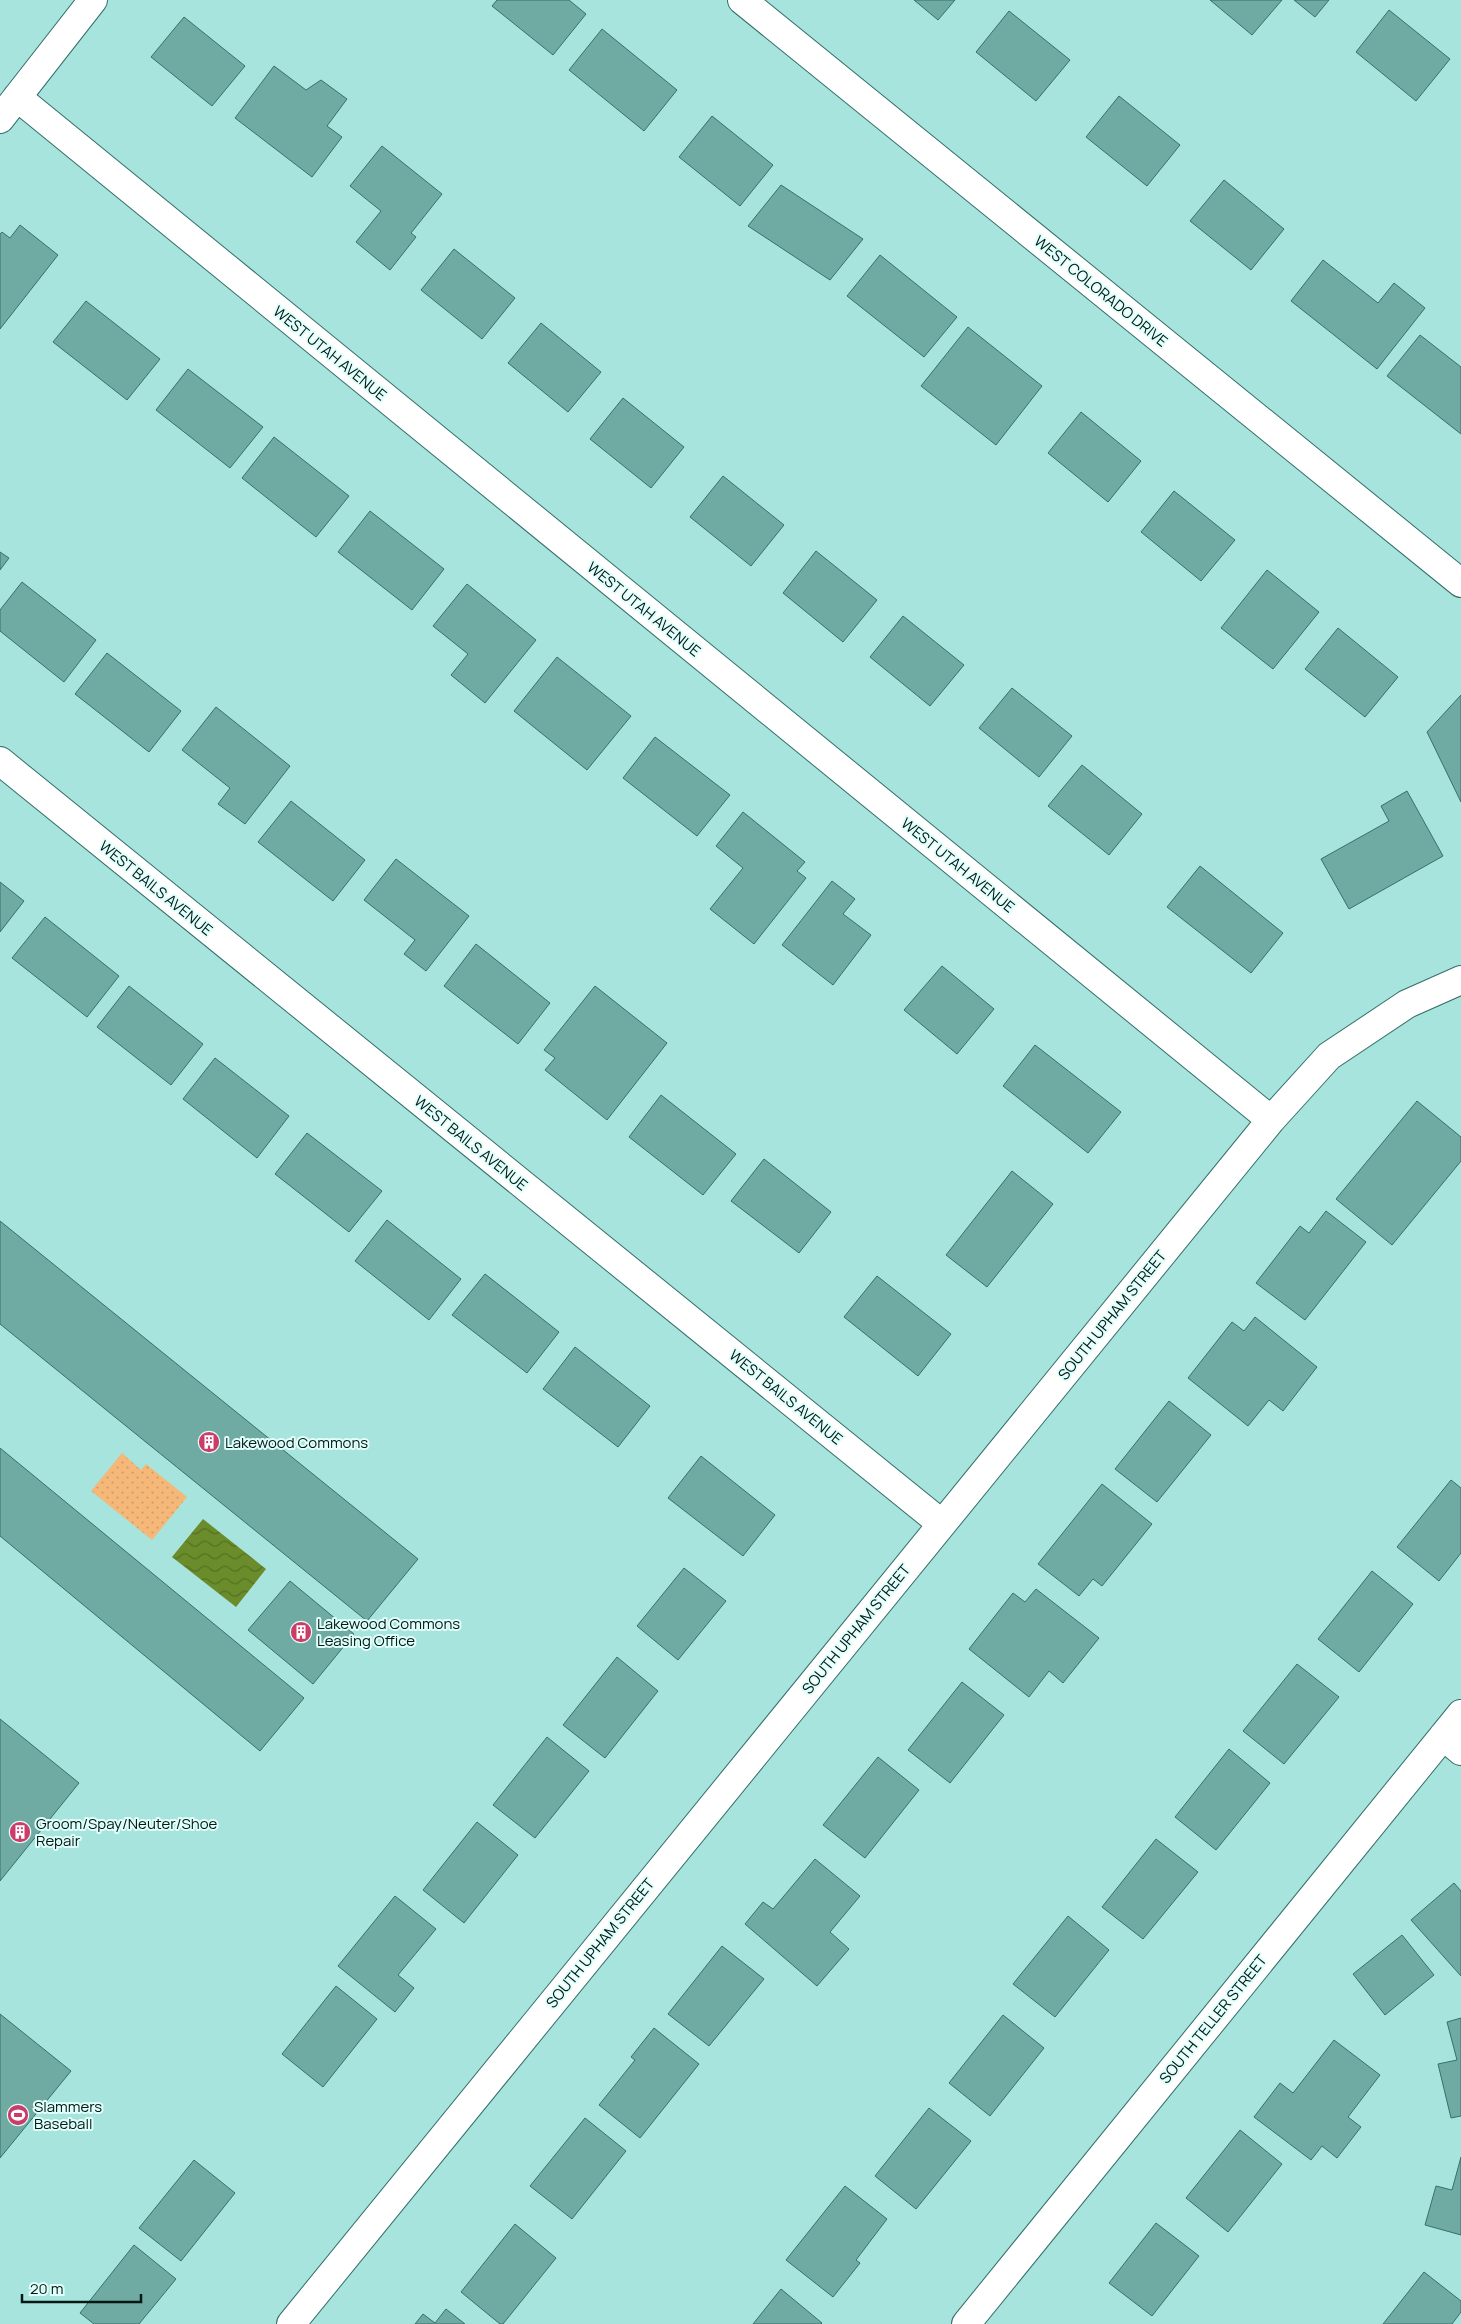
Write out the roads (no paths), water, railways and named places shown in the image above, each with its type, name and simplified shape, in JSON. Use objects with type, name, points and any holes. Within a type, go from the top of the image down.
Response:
[{"type":"street","points":[[0,119],[93,0]]},
{"type":"street","name":"WEST COLORADO DRIVE","points":[[742,0],[1461,582]]},
{"type":"street","name":"WEST UTAH AVENUE","points":[[17,97],[1271,1120]]},
{"type":"street","name":"WEST BAILS AVENUE","points":[[0,761],[942,1524]]},
{"type":"street","name":"SOUTH UPHAM STREET","points":[[291,2324],[1271,1120],[1328,1056],[1407,1004],[1461,980]]},
{"type":"street","name":"SOUTH TELLER STREET","points":[[966,2324],[1452,1744],[1461,1714]]},
{"type":"water","points":[[203,1519],[266,1569],[236,1607],[172,1557]]},
{"type":"place","name":"Lakewood Commons","points":[[209,1442]]},
{"type":"place","name":"Lakewood Commons Leasing Office","points":[[301,1632]]},
{"type":"place","name":"Groom/Spay/Neuter/Shoe Repair","points":[[20,1832]]},
{"type":"place","name":"Slammers Baseball","points":[[18,2115]]}]
